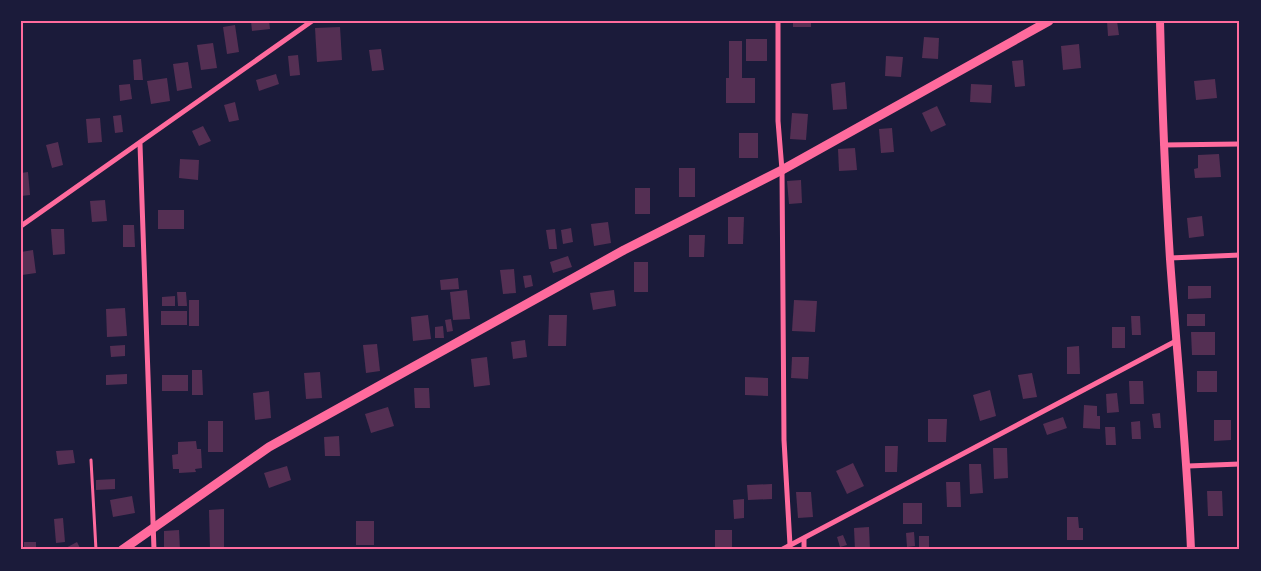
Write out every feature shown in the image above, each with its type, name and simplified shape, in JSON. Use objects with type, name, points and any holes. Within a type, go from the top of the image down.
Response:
[{"type":"main road","points":[[122,550],[269,447],[624,250],[782,170],[1049,21]]},
{"type":"street","points":[[21,226],[312,21]]},
{"type":"street","points":[[778,21],[778,121],[782,170],[784,440],[790,545]]},
{"type":"street","points":[[1160,21],[1163,144],[1176,341],[1188,466],[1191,550]]},
{"type":"street","points":[[140,144],[154,550]]},
{"type":"street","points":[[1163,144],[1240,144]]},
{"type":"street","points":[[1170,258],[1240,255]]},
{"type":"street","points":[[781,550],[1176,341]]},
{"type":"street","points":[[1188,466],[1240,464]]},
{"type":"street","points":[[804,539],[804,550]]},
{"type":"lane","points":[[91,460],[96,550]]},
{"type":"building","points":[[251,21],[269,21],[270,29],[252,31]]},
{"type":"building","points":[[793,21],[811,21],[811,27],[793,27]]},
{"type":"building","points":[[1107,21],[1117,21],[1119,35],[1108,36]]},
{"type":"building","points":[[235,25],[239,52],[227,54],[223,27]]},
{"type":"building","points":[[340,27],[342,60],[317,62],[315,28]]},
{"type":"building","points":[[924,37],[939,38],[938,59],[922,58]]},
{"type":"building","points":[[746,39],[767,39],[767,61],[746,61]]},
{"type":"building","points":[[729,41],[742,41],[742,78],[755,78],[755,103],[726,103],[726,78],[729,78]]},
{"type":"building","points":[[213,43],[217,68],[201,70],[197,45]]},
{"type":"building","points":[[1079,44],[1081,68],[1063,70],[1061,46]]},
{"type":"building","points":[[381,49],[384,70],[372,71],[369,50]]},
{"type":"building","points":[[298,55],[300,75],[290,76],[288,56]]},
{"type":"building","points":[[886,56],[903,57],[901,77],[885,76]]},
{"type":"building","points":[[141,59],[143,80],[134,80],[133,60]]},
{"type":"building","points":[[1023,60],[1025,86],[1015,87],[1012,61]]},
{"type":"building","points":[[188,62],[192,88],[177,91],[173,64]]},
{"type":"building","points":[[276,74],[279,84],[259,91],[256,80]]},
{"type":"building","points":[[167,78],[170,101],[151,104],[147,81]]},
{"type":"building","points":[[1215,79],[1217,98],[1196,100],[1194,81]]},
{"type":"building","points":[[845,82],[847,109],[833,110],[831,84]]},
{"type":"building","points":[[130,84],[132,99],[120,101],[119,85]]},
{"type":"building","points":[[971,84],[992,85],[991,103],[970,102]]},
{"type":"building","points":[[235,102],[239,120],[229,122],[224,105]]},
{"type":"building","points":[[937,106],[946,125],[931,132],[922,113]]},
{"type":"building","points":[[792,113],[808,114],[806,140],[790,139]]},
{"type":"building","points":[[121,115],[123,132],[115,133],[113,116]]},
{"type":"building","points":[[100,118],[102,142],[88,143],[86,119]]},
{"type":"building","points":[[203,126],[211,141],[199,146],[192,131]]},
{"type":"building","points":[[892,128],[894,152],[881,153],[879,129]]},
{"type":"building","points":[[739,133],[758,133],[758,158],[739,158]]},
{"type":"building","points":[[58,142],[63,165],[52,168],[46,145]]},
{"type":"building","points":[[855,148],[857,170],[839,171],[838,149]]},
{"type":"building","points":[[1219,154],[1221,177],[1195,178],[1194,169],[1198,168],[1198,155]]},
{"type":"building","points":[[180,159],[199,160],[198,180],[179,178]]},
{"type":"building","points":[[679,168],[695,168],[695,197],[679,197]]},
{"type":"building","points":[[28,172],[30,195],[21,196],[21,173]]},
{"type":"building","points":[[801,180],[802,203],[789,204],[787,181]]},
{"type":"building","points":[[635,188],[650,188],[650,214],[635,214]]},
{"type":"building","points":[[105,200],[107,221],[92,222],[90,201]]},
{"type":"building","points":[[158,210],[184,210],[184,229],[158,229]]},
{"type":"building","points":[[1202,216],[1204,236],[1189,238],[1187,218]]},
{"type":"building","points":[[728,217],[744,217],[743,244],[728,244]]},
{"type":"building","points":[[608,222],[611,243],[594,246],[591,224]]},
{"type":"building","points":[[123,225],[134,225],[135,247],[123,247]]},
{"type":"building","points":[[571,228],[573,242],[563,244],[561,230]]},
{"type":"building","points":[[51,229],[64,229],[65,254],[53,255]]},
{"type":"building","points":[[555,229],[557,249],[549,249],[546,230]]},
{"type":"building","points":[[689,235],[705,235],[704,257],[689,257]]},
{"type":"building","points":[[33,250],[36,273],[22,275],[21,252]]},
{"type":"building","points":[[568,256],[572,267],[553,273],[550,262]]},
{"type":"building","points":[[634,262],[648,262],[648,292],[634,292]]},
{"type":"building","points":[[514,269],[516,293],[503,294],[500,270]]},
{"type":"building","points":[[531,275],[533,286],[525,288],[523,276]]},
{"type":"building","points":[[458,278],[459,289],[441,290],[440,280]]},
{"type":"building","points":[[1188,286],[1211,286],[1211,298],[1188,299]]},
{"type":"building","points":[[467,290],[470,319],[453,320],[450,292]]},
{"type":"building","points":[[614,290],[616,306],[593,310],[590,293]]},
{"type":"building","points":[[177,292],[186,292],[187,306],[178,306]]},
{"type":"building","points":[[175,296],[175,306],[162,306],[162,297]]},
{"type":"building","points":[[189,300],[199,300],[199,326],[189,326]]},
{"type":"building","points":[[794,300],[817,301],[815,332],[792,331]]},
{"type":"building","points":[[125,308],[127,336],[107,337],[106,309]]},
{"type":"building","points":[[161,311],[187,311],[187,325],[161,325]]},
{"type":"building","points":[[1187,314],[1205,314],[1205,326],[1187,326]]},
{"type":"building","points":[[428,315],[431,339],[413,341],[411,317]]},
{"type":"building","points":[[549,315],[567,315],[566,346],[548,346]]},
{"type":"building","points":[[1131,316],[1140,316],[1141,335],[1132,335]]},
{"type":"building","points":[[451,319],[453,331],[447,332],[445,320]]},
{"type":"building","points":[[443,326],[444,338],[435,338],[435,327]]},
{"type":"building","points":[[1112,327],[1125,327],[1125,348],[1112,348]]},
{"type":"building","points":[[1191,332],[1215,332],[1215,355],[1192,355]]},
{"type":"building","points":[[525,340],[527,357],[513,359],[511,342]]},
{"type":"building","points":[[377,344],[380,371],[366,373],[363,345]]},
{"type":"building","points":[[125,345],[125,356],[111,357],[110,346]]},
{"type":"building","points":[[1079,346],[1080,374],[1067,374],[1067,347]]},
{"type":"building","points":[[487,357],[490,385],[474,387],[471,359]]},
{"type":"building","points":[[792,357],[809,357],[808,379],[791,378]]},
{"type":"building","points":[[192,370],[202,370],[203,395],[192,395]]},
{"type":"building","points":[[1197,371],[1217,371],[1217,392],[1197,392]]},
{"type":"building","points":[[320,372],[322,398],[306,399],[304,373]]},
{"type":"building","points":[[1032,373],[1037,397],[1023,399],[1018,375]]},
{"type":"building","points":[[127,374],[127,384],[106,385],[106,375]]},
{"type":"building","points":[[162,375],[188,375],[188,391],[162,391]]},
{"type":"building","points":[[745,377],[768,378],[768,396],[745,395]]},
{"type":"building","points":[[1129,381],[1143,381],[1144,404],[1130,404]]},
{"type":"building","points":[[414,388],[429,388],[430,408],[415,408]]},
{"type":"building","points":[[990,390],[996,416],[980,421],[973,395]]},
{"type":"building","points":[[269,391],[271,418],[255,420],[253,393]]},
{"type":"building","points":[[1117,393],[1119,412],[1107,413],[1106,394]]},
{"type":"building","points":[[1084,405],[1097,406],[1097,416],[1100,416],[1100,429],[1083,428]]},
{"type":"building","points":[[388,407],[394,426],[371,433],[365,414]]},
{"type":"building","points":[[1160,413],[1161,428],[1154,428],[1152,414]]},
{"type":"building","points":[[1063,417],[1067,428],[1047,435],[1043,424]]},
{"type":"building","points":[[928,419],[947,419],[946,442],[928,442]]},
{"type":"building","points":[[1214,420],[1231,420],[1231,440],[1214,441]]},
{"type":"building","points":[[208,421],[223,421],[223,452],[208,452]]},
{"type":"building","points":[[1140,421],[1141,439],[1132,439],[1131,422]]},
{"type":"building","points":[[1105,427],[1115,427],[1116,445],[1106,445]]},
{"type":"building","points":[[339,436],[340,456],[325,456],[324,437]]},
{"type":"building","points":[[196,441],[197,449],[201,449],[202,468],[195,469],[196,472],[179,473],[179,469],[173,469],[172,455],[178,454],[178,442]]},
{"type":"building","points":[[885,446],[898,446],[897,472],[885,472]]},
{"type":"building","points":[[993,448],[1007,448],[1008,478],[994,479]]},
{"type":"building","points":[[73,450],[75,463],[58,465],[56,451]]},
{"type":"building","points":[[853,463],[864,486],[847,494],[836,471]]},
{"type":"building","points":[[969,464],[981,464],[983,493],[970,494]]},
{"type":"building","points":[[287,466],[291,480],[269,488],[264,473]]},
{"type":"building","points":[[115,479],[115,489],[96,490],[96,480]]},
{"type":"building","points":[[946,482],[960,482],[961,507],[947,507]]},
{"type":"building","points":[[772,484],[772,499],[748,500],[747,485]]},
{"type":"building","points":[[1207,491],[1222,491],[1223,516],[1208,516]]},
{"type":"building","points":[[796,492],[811,492],[813,517],[798,518]]},
{"type":"building","points":[[132,496],[135,513],[113,517],[110,500]]},
{"type":"building","points":[[744,499],[744,518],[734,519],[733,500]]},
{"type":"building","points":[[903,503],[922,503],[922,524],[903,524]]},
{"type":"building","points":[[224,509],[224,550],[210,550],[209,510]]},
{"type":"building","points":[[1067,517],[1078,517],[1079,528],[1083,528],[1083,540],[1067,540]]},
{"type":"building","points":[[63,518],[65,542],[56,543],[54,519]]},
{"type":"building","points":[[356,521],[374,521],[374,545],[356,545]]},
{"type":"building","points":[[869,527],[870,550],[855,550],[854,528]]},
{"type":"building","points":[[179,530],[180,550],[164,550],[164,531]]},
{"type":"building","points":[[715,530],[732,530],[732,550],[715,550]]},
{"type":"building","points":[[914,532],[915,546],[907,547],[906,533]]},
{"type":"building","points":[[843,535],[847,545],[840,547],[837,537]]},
{"type":"building","points":[[919,536],[929,536],[929,549],[919,550]]},
{"type":"building","points":[[24,542],[36,542],[36,550],[24,550]]},
{"type":"building","points":[[77,542],[81,550],[62,550]]}]
